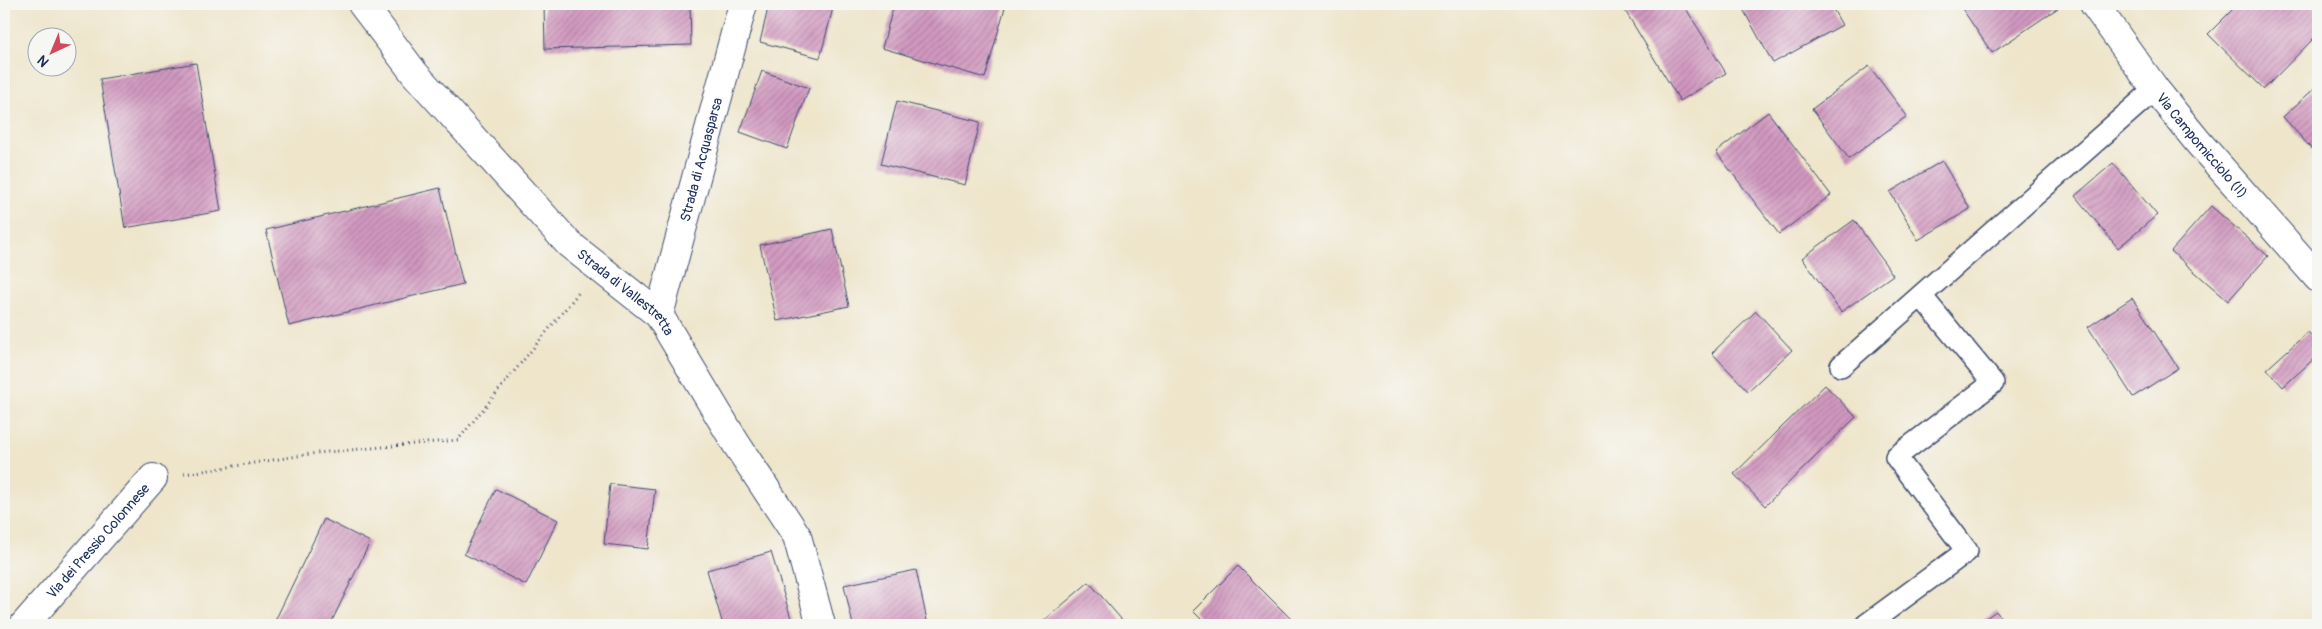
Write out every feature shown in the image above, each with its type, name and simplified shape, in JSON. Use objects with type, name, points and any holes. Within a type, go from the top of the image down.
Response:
[{"type":"street","name":"Strada di Vallestretta","points":[[362,4],[415,74],[569,244],[659,315],[735,442],[797,536],[821,625]]},
{"type":"street","name":"Strada di Acquasparsa","points":[[659,315],[743,4]]},
{"type":"street","name":"Via Campomicciolo (II)","points":[[2094,4],[2155,89],[2198,142],[2318,278]]},
{"type":"street","name":"Via dei Pressio Colonnese","points":[[24,625],[153,478]]},
{"type":"lane","points":[[1841,366],[1922,297],[2155,89]]},
{"type":"lane","points":[[1866,625],[1966,551],[1896,457],[1992,383],[1922,297]]},
{"type":"path","points":[[153,478],[317,453],[458,440],[599,268]]},
{"type":"building","points":[[544,4],[690,4],[691,45],[545,49]]},
{"type":"building","points":[[769,4],[834,4],[820,58],[760,42]]},
{"type":"building","points":[[894,4],[1006,4],[985,78],[882,48]]},
{"type":"building","points":[[1621,4],[1683,4],[1726,73],[1680,101]]},
{"type":"building","points":[[1740,4],[1830,4],[1842,25],[1773,63]]},
{"type":"building","points":[[1959,4],[2056,4],[2058,8],[1992,53]]},
{"type":"building","points":[[2238,4],[2318,4],[2318,34],[2264,89],[2208,34]]},
{"type":"building","points":[[196,63],[221,211],[125,228],[100,79]]},
{"type":"building","points":[[1869,66],[1907,116],[1849,159],[1812,109]]},
{"type":"building","points":[[762,71],[809,88],[787,149],[740,132]]},
{"type":"building","points":[[2318,85],[2318,156],[2283,117]]},
{"type":"building","points":[[897,101],[980,122],[965,185],[881,164]]},
{"type":"building","points":[[1768,112],[1831,195],[1779,234],[1716,152]]},
{"type":"building","points":[[1942,161],[1970,209],[1918,240],[1890,192]]},
{"type":"building","points":[[2113,163],[2157,215],[2118,248],[2075,196]]},
{"type":"building","points":[[440,188],[463,284],[289,326],[266,230]]},
{"type":"building","points":[[2211,206],[2268,256],[2228,301],[2171,251]]},
{"type":"building","points":[[1854,220],[1893,275],[1841,312],[1802,258]]},
{"type":"building","points":[[832,229],[849,306],[777,321],[760,245]]},
{"type":"building","points":[[2132,298],[2178,368],[2133,397],[2088,327]]},
{"type":"building","points":[[1756,311],[1792,350],[1748,391],[1712,353]]},
{"type":"building","points":[[2308,332],[2318,344],[2318,355],[2283,387],[2267,369]]},
{"type":"building","points":[[1825,385],[1856,417],[1765,506],[1734,474]]},
{"type":"building","points":[[610,484],[655,489],[648,549],[604,544]]},
{"type":"building","points":[[496,489],[558,520],[526,585],[464,554]]},
{"type":"building","points":[[324,519],[370,542],[330,625],[273,625]]},
{"type":"building","points":[[771,552],[793,625],[723,625],[707,570]]},
{"type":"building","points":[[1238,566],[1297,625],[1207,625],[1193,611]]},
{"type":"building","points":[[916,570],[928,625],[853,625],[844,585]]},
{"type":"building","points":[[1089,582],[1122,620],[1116,625],[1039,625]]},
{"type":"building","points":[[1996,611],[2006,625],[1976,625]]}]
